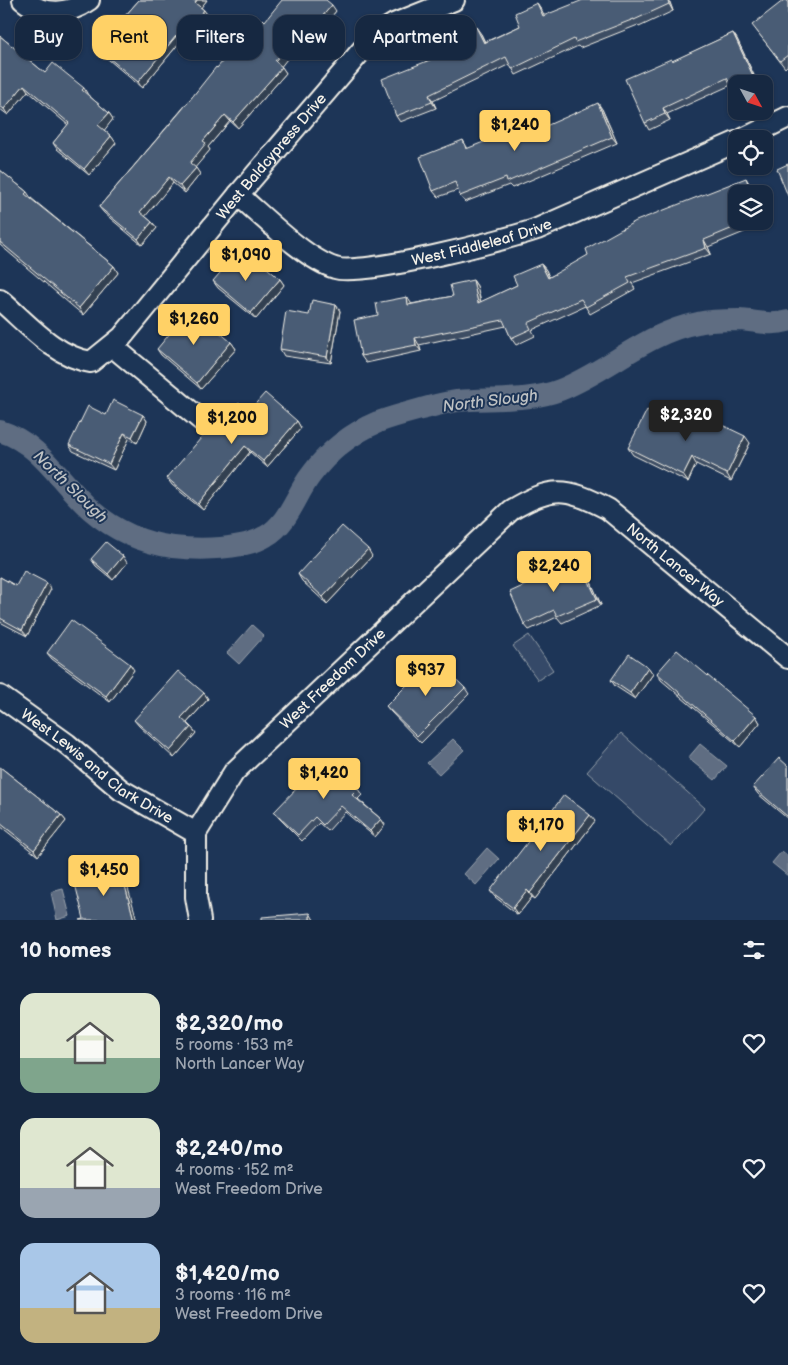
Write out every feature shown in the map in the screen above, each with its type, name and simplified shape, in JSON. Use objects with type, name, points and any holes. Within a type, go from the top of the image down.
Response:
[{"type":"street","points":[[24,0],[34,9],[56,13],[83,5],[90,0]]},
{"type":"street","name":"West Baldcypress Drive","points":[[0,300],[61,352],[78,360],[90,362],[122,337],[238,195],[374,36],[394,24],[454,0]]},
{"type":"street","points":[[761,130],[788,117]]},
{"type":"street","name":"West Fiddleleaf Drive","points":[[238,195],[311,256],[336,269],[364,269],[513,237],[537,229],[728,145]]},
{"type":"street","points":[[112,346],[206,424]]},
{"type":"street","name":"North Lancer Way","points":[[555,491],[584,496],[608,510],[788,658]]},
{"type":"street","name":"West Freedom Drive","points":[[196,833],[234,772],[511,510],[533,496],[555,491]]},
{"type":"street","name":"West Lewis and Clark Drive","points":[[0,696],[68,744],[121,790],[196,833]]},
{"type":"street","points":[[196,833],[196,897],[200,920]]},
{"type":"shaded area","points":[[252,625],[264,636],[239,664],[227,653]]},
{"type":"shaded area","points":[[529,635],[553,670],[538,680],[513,646]]},
{"type":"shaded area","points":[[621,733],[705,808],[671,846],[587,772]]},
{"type":"shaded area","points":[[453,739],[464,750],[439,774],[427,763]]},
{"type":"shaded area","points":[[700,744],[727,766],[715,780],[688,758]]},
{"type":"shaded area","points":[[487,848],[499,859],[476,885],[464,874]]},
{"type":"shaded area","points":[[782,851],[788,856],[788,876],[772,863]]},
{"type":"shaded area","points":[[63,889],[70,916],[57,920],[51,892]]},
{"type":"building","points":[[139,0],[197,0],[195,3],[204,10],[200,15],[177,15],[177,37],[167,47],[167,15],[126,15]]},
{"type":"building","points":[[282,0],[326,0],[332,5],[323,15],[273,15],[273,60],[276,60],[282,67],[233,122],[225,115],[203,141],[206,143],[190,163],[196,168],[180,186],[169,177],[140,212],[152,222],[138,239],[99,207],[224,60],[263,60],[263,19],[265,21]]},
{"type":"building","points":[[583,0],[667,0],[669,4],[634,20],[575,42],[574,39],[512,69],[506,57],[429,95],[432,102],[396,116],[382,79],[430,60],[476,60],[476,27],[484,43],[520,26],[515,13],[537,3],[543,16]]},
{"type":"building","points":[[784,0],[788,0],[788,55],[780,61],[752,25]]},
{"type":"building","points":[[733,33],[753,75],[728,75],[728,80],[727,78],[663,108],[665,114],[645,123],[625,79],[671,59],[672,61]]},
{"type":"building","points":[[0,36],[15,48],[15,60],[29,60],[45,73],[53,63],[84,88],[82,90],[109,113],[98,125],[111,136],[84,169],[53,143],[69,123],[24,85],[4,109],[0,106]]},
{"type":"building","points":[[111,60],[156,60],[138,82]]},
{"type":"building","points":[[598,103],[612,137],[507,182],[506,178],[460,196],[455,182],[433,191],[420,157],[463,140],[466,149],[536,121],[539,129]]},
{"type":"building","points":[[788,164],[788,196],[777,169]]},
{"type":"building","points":[[0,170],[27,192],[25,194],[114,266],[79,308],[0,242]]},
{"type":"building","points":[[746,178],[749,185],[728,185]]},
{"type":"building","points":[[728,185],[728,230],[704,240],[706,248],[627,277],[630,283],[586,307],[581,299],[528,323],[531,329],[511,338],[503,320],[415,338],[416,345],[361,356],[354,320],[378,315],[376,303],[407,297],[408,305],[453,296],[450,285],[473,280],[478,303],[517,285],[513,276],[541,264],[548,278],[588,255],[586,249],[636,221]]},
{"type":"building","points":[[238,252],[256,268],[261,263],[280,279],[251,313],[213,281]]},
{"type":"building","points":[[312,300],[336,305],[327,357],[280,349],[286,311],[309,315]]},
{"type":"building","points":[[191,308],[231,342],[197,383],[157,349]]},
{"type":"building","points":[[265,393],[297,421],[263,461],[245,446],[198,504],[167,478],[207,431],[211,434],[239,403],[249,411]]},
{"type":"building","points":[[113,400],[143,415],[132,437],[124,433],[109,464],[69,445],[88,406],[106,415]]},
{"type":"building","points":[[647,410],[670,421],[674,414],[696,425],[701,415],[745,436],[727,474],[692,457],[683,475],[628,448]]},
{"type":"building","points":[[342,526],[368,549],[323,597],[298,574]]},
{"type":"building","points":[[106,542],[123,556],[108,574],[91,559]]},
{"type":"building","points":[[579,560],[597,599],[557,616],[554,610],[524,624],[510,592]]},
{"type":"building","points":[[24,571],[47,583],[22,630],[0,618],[0,577],[16,586]]},
{"type":"building","points":[[71,620],[130,664],[106,696],[47,653]]},
{"type":"building","points":[[677,650],[756,716],[735,741],[657,673]]},
{"type":"building","points":[[629,654],[648,667],[630,693],[611,680]]},
{"type":"building","points":[[434,658],[465,688],[417,736],[386,706]]},
{"type":"building","points":[[178,671],[204,693],[181,718],[191,727],[170,751],[134,720]]},
{"type":"building","points":[[326,758],[358,789],[352,795],[381,819],[370,831],[341,806],[323,825],[315,817],[298,835],[274,812]]},
{"type":"building","points":[[779,758],[788,766],[788,817],[753,787]]},
{"type":"building","points":[[0,767],[61,815],[34,850],[0,823]]},
{"type":"building","points":[[564,795],[590,815],[530,893],[527,890],[513,908],[490,891]]},
{"type":"building","points":[[120,867],[134,920],[80,920],[84,919],[74,880]]},
{"type":"building","points":[[310,913],[310,920],[262,920],[262,917]]},
{"type":"waterway","name":"North Slough","points":[[0,431],[28,445],[50,465],[91,510],[109,524],[140,539],[162,545],[195,549],[221,548],[256,541],[274,530],[281,524],[311,475],[325,459],[368,426],[395,416],[440,404],[457,401],[522,398],[548,394],[578,382],[645,343],[679,328],[698,323],[724,320],[769,323],[788,321]]}]
